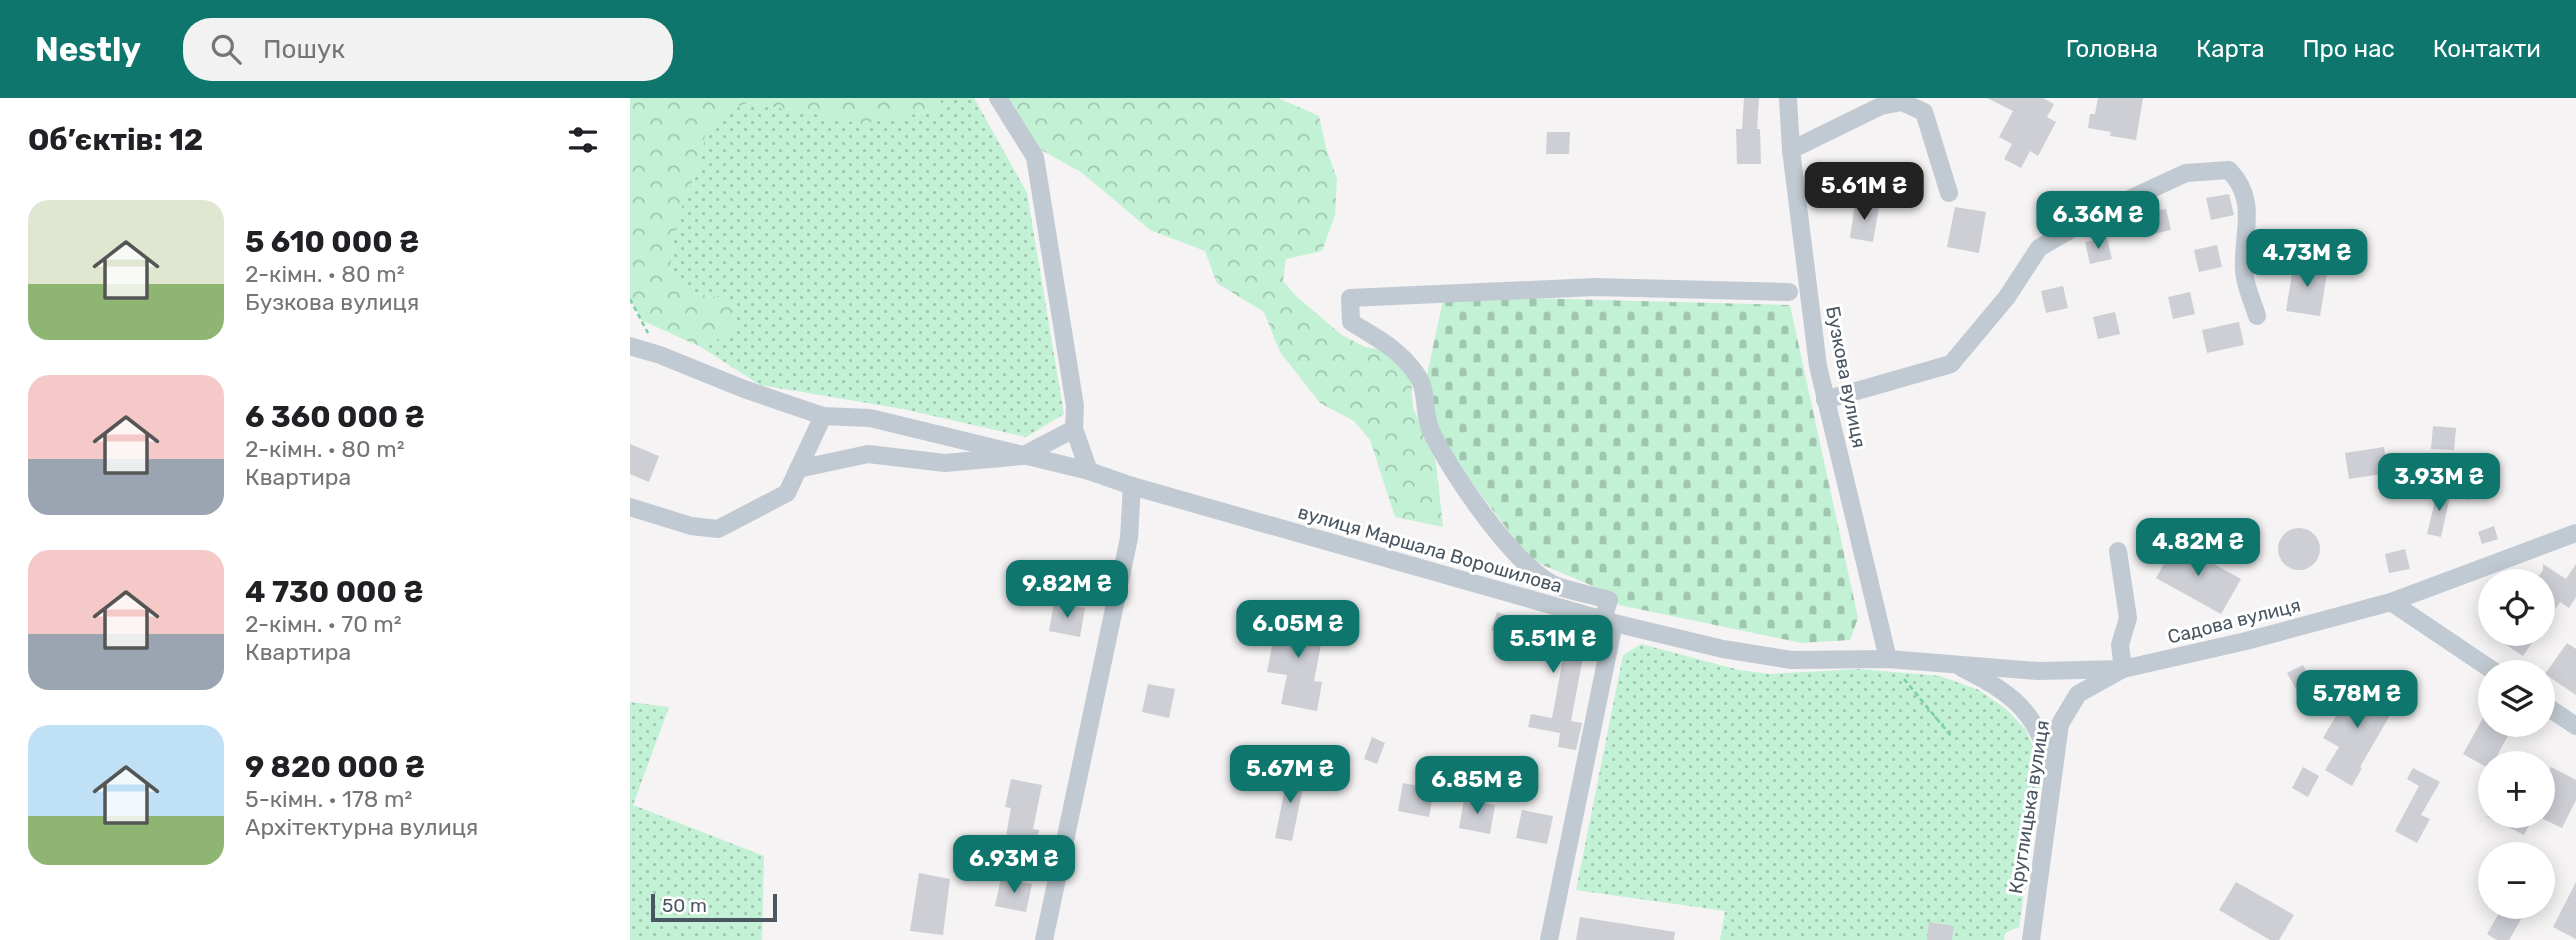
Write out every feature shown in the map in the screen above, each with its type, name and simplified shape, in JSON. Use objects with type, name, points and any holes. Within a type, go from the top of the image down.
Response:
[{"type":"street","points":[[998,98],[1035,157],[1075,406],[1074,429],[1089,471]]},
{"type":"street","name":"Бузкова вулиця","points":[[1788,98],[1791,150],[1818,366],[1888,659]]},
{"type":"street","points":[[1791,150],[1881,106],[1902,102],[1924,112],[1949,193]]},
{"type":"street","points":[[1825,400],[1951,364],[2007,297],[2039,248],[2097,214],[2186,173],[2229,170],[2242,183],[2247,207],[2244,271],[2257,316]]},
{"type":"street","points":[[1549,940],[1608,621],[1609,600],[1557,586],[1535,573],[1517,556],[1447,464],[1429,427],[1420,378],[1399,352],[1351,323],[1350,298],[1595,287],[1789,292]]},
{"type":"street","name":"вулиця Маршала Ворошилова","points":[[630,346],[823,416],[870,418],[1089,471],[1132,486],[1608,621],[1723,649],[1791,660],[1888,659]]},
{"type":"street","points":[[630,507],[691,526],[718,529],[787,493],[823,416]]},
{"type":"street","points":[[798,469],[868,454],[945,463],[1022,456],[1074,429]]},
{"type":"street","points":[[1044,940],[1129,538],[1132,486]]},
{"type":"street","name":"Садова вулиця","points":[[1888,659],[2038,671],[2123,669],[2246,641],[2391,602],[2576,533]]},
{"type":"street","points":[[2118,551],[2128,618],[2120,645],[2123,669]]},
{"type":"street","points":[[2391,602],[2478,660]]},
{"type":"street","points":[[1953,663],[1981,677],[2010,698],[2029,717],[2054,767]]},
{"type":"street","name":"Круглицька вулиця","points":[[2031,940],[2060,724],[2078,694],[2123,669]]},
{"type":"street","points":[[2555,712],[2576,726]]},
{"type":"path","points":[[630,299],[660,355]]},
{"type":"path","points":[[1888,659],[1951,736]]},
{"type":"green space","points":[[630,98],[941,98],[941,109],[862,124],[748,103],[733,108],[706,131],[699,165],[678,216],[670,267],[685,292],[729,299],[737,330],[701,347],[641,320],[630,297]]},
{"type":"green space","points":[[941,98],[974,98],[1027,193],[1064,414],[1026,437],[903,409],[760,385],[701,347],[737,330],[729,299],[685,292],[670,267],[678,216],[699,165],[706,131],[733,108],[748,103],[862,124],[941,109]]},
{"type":"green space","points":[[1009,98],[1278,98],[1319,116],[1337,179],[1335,215],[1322,251],[1286,259],[1283,281],[1297,297],[1342,335],[1365,347],[1388,351],[1411,378],[1413,408],[1436,463],[1443,527],[1395,517],[1370,440],[1354,421],[1320,403],[1280,352],[1264,312],[1217,283],[1205,251],[1150,230],[1081,172],[1034,146]]},
{"type":"green space","points":[[1481,297],[1790,305],[1858,618],[1850,640],[1802,643],[1619,605],[1612,594],[1531,560],[1436,436],[1427,375],[1443,300]]},
{"type":"green space","points":[[1641,644],[1739,670],[1770,674],[1858,669],[1940,676],[1979,690],[2006,709],[2026,730],[2037,757],[2040,783],[2019,927],[2005,933],[2004,940],[1720,940],[1725,911],[1576,890],[1623,655]]},
{"type":"green space","points":[[630,702],[669,707],[633,805],[764,856],[762,940],[630,940]]},
{"type":"building","points":[[1744,98],[1759,98],[1757,129],[1760,129],[1761,164],[1737,164],[1736,129],[1742,129]]},
{"type":"building","points":[[1987,98],[2043,98],[2054,104],[2047,117],[2056,122],[2038,156],[2030,151],[2021,168],[2004,159],[2012,144],[1999,137],[2013,111]]},
{"type":"building","points":[[2098,98],[2143,98],[2136,140],[2110,136],[2111,132],[2088,128],[2090,114],[2095,114]]},
{"type":"building","points":[[1547,132],[1570,132],[1569,154],[1546,154]]},
{"type":"building","points":[[2229,194],[2234,215],[2211,220],[2206,198]]},
{"type":"building","points":[[1855,203],[1879,207],[1873,242],[1850,238]]},
{"type":"building","points":[[1955,207],[1986,212],[1979,253],[1947,247]]},
{"type":"building","points":[[2166,209],[2171,230],[2149,235],[2144,213]]},
{"type":"building","points":[[2107,238],[2112,259],[2090,264],[2085,242]]},
{"type":"building","points":[[2217,245],[2222,267],[2199,272],[2194,250]]},
{"type":"building","points":[[2294,261],[2328,267],[2320,316],[2286,311]]},
{"type":"building","points":[[2063,286],[2068,308],[2046,313],[2041,291]]},
{"type":"building","points":[[2190,292],[2195,314],[2173,319],[2168,297]]},
{"type":"building","points":[[2115,312],[2120,334],[2098,339],[2093,317]]},
{"type":"building","points":[[2239,322],[2244,345],[2207,353],[2202,330]]},
{"type":"building","points":[[2433,426],[2456,428],[2454,450],[2431,449]]},
{"type":"building","points":[[630,444],[659,456],[649,482],[630,474]]},
{"type":"building","points":[[2384,447],[2388,473],[2349,479],[2345,453]]},
{"type":"building","points":[[2459,470],[2477,475],[2470,500],[2452,495]]},
{"type":"building","points":[[2438,489],[2451,492],[2441,537],[2427,534]]},
{"type":"building","points":[[2494,526],[2498,539],[2482,544],[2478,532]]},
{"type":"building","points":[[2299,528],[2314,534],[2320,549],[2314,564],[2299,570],[2284,564],[2278,549],[2284,534]]},
{"type":"building","points":[[2176,543],[2241,579],[2221,614],[2156,578]]},
{"type":"building","points":[[2405,549],[2410,569],[2389,573],[2385,554]]},
{"type":"building","points":[[2576,564],[2576,597],[2569,608],[2560,602],[2555,609],[2555,572],[2566,579]]},
{"type":"building","points":[[1054,603],[1085,608],[1080,637],[1049,631]]},
{"type":"building","points":[[1497,612],[1586,641],[1571,721],[1582,723],[1576,750],[1558,747],[1560,733],[1528,727],[1531,714],[1552,718],[1564,653],[1491,630]]},
{"type":"building","points":[[1278,614],[1325,624],[1314,681],[1322,682],[1317,711],[1281,704],[1287,675],[1267,672]]},
{"type":"building","points":[[2567,643],[2576,649],[2576,695],[2555,681],[2555,660]]},
{"type":"building","points":[[2508,646],[2530,646],[2523,656]]},
{"type":"building","points":[[2303,665],[2315,687],[2300,696],[2287,673]]},
{"type":"building","points":[[2357,680],[2397,703],[2352,786],[2325,770],[2339,747],[2323,738]]},
{"type":"building","points":[[1148,684],[1175,689],[1169,718],[1142,712]]},
{"type":"building","points":[[2478,727],[2478,737],[2507,737],[2500,751],[2478,751],[2478,762],[2463,754]]},
{"type":"building","points":[[1372,737],[1385,743],[1377,764],[1364,759]]},
{"type":"building","points":[[2303,767],[2319,776],[2308,797],[2292,788]]},
{"type":"building","points":[[1289,768],[1306,772],[1292,841],[1275,838]]},
{"type":"building","points":[[2413,768],[2440,782],[2421,815],[2430,819],[2417,843],[2395,831],[2419,786],[2407,779]]},
{"type":"building","points":[[2555,769],[2576,780],[2576,800],[2562,828],[2555,825]]},
{"type":"building","points":[[1011,779],[1042,785],[1033,829],[1039,830],[1034,858],[1003,853],[1011,808],[1005,807]]},
{"type":"building","points":[[1403,783],[1434,789],[1429,817],[1398,811]]},
{"type":"building","points":[[1464,799],[1495,805],[1490,834],[1459,828]]},
{"type":"building","points":[[1522,810],[1553,816],[1547,844],[1516,838]]},
{"type":"building","points":[[2510,828],[2528,828],[2524,835]]},
{"type":"building","points":[[919,873],[950,879],[943,935],[910,931]]},
{"type":"building","points":[[1001,878],[1032,884],[1026,912],[995,906]]},
{"type":"building","points":[[2236,882],[2294,915],[2279,940],[2270,940],[2219,910]]},
{"type":"building","points":[[2576,882],[2576,939],[2553,927]]},
{"type":"building","points":[[1580,917],[1675,932],[1674,940],[1576,940]]},
{"type":"building","points":[[2496,919],[2521,919],[2509,940],[2497,940],[2487,934]]},
{"type":"building","points":[[1929,922],[1954,926],[1952,940],[1927,940]]}]
